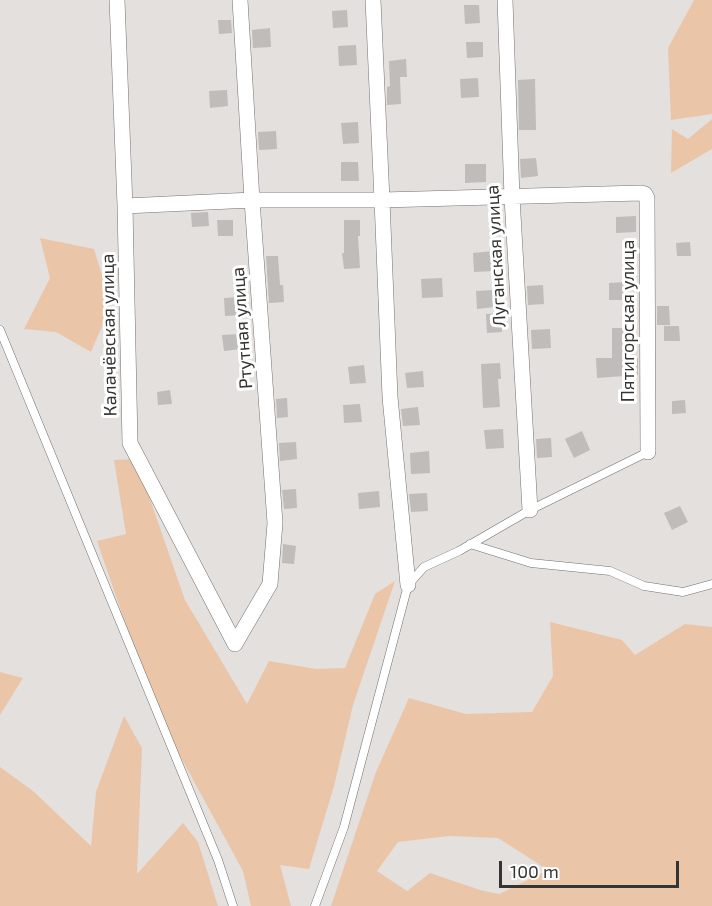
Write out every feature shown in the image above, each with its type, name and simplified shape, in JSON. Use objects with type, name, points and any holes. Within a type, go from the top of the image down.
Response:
[{"type":"street","name":"Калачёвская улица","points":[[117,0],[125,206],[130,443],[235,644]]},
{"type":"street","name":"Ртутная улица","points":[[235,644],[270,584],[276,523],[240,0]]},
{"type":"street","points":[[373,0],[390,397],[408,585]]},
{"type":"street","name":"Луганская улица","points":[[505,0],[512,197],[530,510]]},
{"type":"street","name":"Пятигорская улица","points":[[512,197],[645,194],[647,198],[648,452]]},
{"type":"street","points":[[125,206],[252,200],[512,197]]},
{"type":"lane","points":[[0,330],[218,860],[233,906]]},
{"type":"lane","points":[[315,906],[344,827],[408,585],[424,567],[530,510],[648,452]]},
{"type":"lane","points":[[470,544],[531,563],[610,570],[644,586],[682,592],[712,584]]},
{"type":"shaded area","points":[[694,0],[712,0],[712,114],[671,120],[668,48]]},
{"type":"shaded area","points":[[712,119],[712,149],[671,173],[672,129],[688,139]]},
{"type":"shaded area","points":[[40,238],[94,249],[111,305],[91,352],[56,332],[24,329],[50,278]]},
{"type":"shaded area","points":[[136,459],[185,600],[247,704],[269,661],[316,669],[345,668],[375,594],[395,581],[353,705],[334,786],[309,869],[280,865],[291,906],[251,906],[243,871],[155,710],[97,541],[126,534],[114,460]]},
{"type":"shaded area","points":[[550,622],[622,640],[635,655],[685,624],[712,627],[712,906],[331,906],[376,772],[409,698],[466,714],[532,712],[553,676]],"holes":[[[449,836],[498,838],[548,870],[499,894],[430,873],[407,891],[377,871],[398,842]]]},
{"type":"shaded area","points":[[0,672],[23,678],[0,715]]},
{"type":"shaded area","points":[[124,716],[142,748],[137,874],[183,823],[198,842],[218,906],[0,906],[0,767],[33,791],[91,846],[96,792]]},
{"type":"building","points":[[464,5],[479,5],[480,23],[465,24]]},
{"type":"building","points":[[347,10],[348,27],[333,28],[332,11]]},
{"type":"building","points":[[218,20],[231,20],[232,33],[219,34]]},
{"type":"building","points":[[270,28],[271,47],[253,48],[252,30]]},
{"type":"building","points":[[466,42],[483,42],[483,57],[467,58]]},
{"type":"building","points":[[356,45],[357,65],[339,66],[338,46]]},
{"type":"building","points":[[406,59],[407,77],[400,77],[401,104],[387,105],[387,87],[390,86],[389,61]]},
{"type":"building","points":[[478,78],[479,97],[461,98],[460,79]]},
{"type":"building","points":[[535,79],[536,130],[519,130],[518,80]]},
{"type":"building","points":[[227,90],[228,106],[210,108],[209,91]]},
{"type":"building","points":[[358,122],[359,143],[343,144],[341,123]]},
{"type":"building","points":[[276,131],[277,149],[259,150],[258,132]]},
{"type":"building","points":[[536,158],[538,176],[521,178],[520,159]]},
{"type":"building","points":[[341,162],[358,162],[359,181],[341,181]]},
{"type":"building","points":[[465,164],[486,164],[486,182],[465,183]]},
{"type":"building","points":[[208,212],[209,226],[192,227],[191,213]]},
{"type":"building","points":[[636,216],[636,232],[616,233],[616,217]]},
{"type":"building","points":[[217,220],[233,220],[233,236],[218,236]]},
{"type":"building","points":[[344,220],[360,220],[360,236],[358,236],[360,268],[344,269],[342,253],[344,253]]},
{"type":"building","points":[[690,242],[691,256],[677,256],[676,243]]},
{"type":"building","points":[[493,251],[494,271],[474,272],[473,253]]},
{"type":"building","points":[[266,256],[278,256],[284,302],[269,303]]},
{"type":"building","points":[[442,278],[443,297],[422,298],[421,279]]},
{"type":"building","points":[[626,282],[626,300],[609,300],[609,283]]},
{"type":"building","points":[[543,285],[544,304],[528,305],[527,286]]},
{"type":"building","points":[[493,290],[494,307],[477,309],[476,291]]},
{"type":"building","points":[[240,297],[242,315],[225,316],[224,298]]},
{"type":"building","points":[[657,306],[669,306],[670,325],[657,325]]},
{"type":"building","points":[[501,313],[502,332],[487,333],[486,314]]},
{"type":"building","points":[[664,326],[679,326],[680,341],[664,341]]},
{"type":"building","points":[[612,328],[632,328],[633,358],[638,358],[638,375],[597,378],[596,358],[612,358]]},
{"type":"building","points":[[550,329],[551,348],[532,349],[531,330]]},
{"type":"building","points":[[240,334],[241,349],[224,351],[222,335]]},
{"type":"building","points":[[500,363],[501,379],[498,379],[500,407],[483,408],[481,364]]},
{"type":"building","points":[[364,365],[366,383],[350,384],[348,367]]},
{"type":"building","points":[[423,371],[424,387],[407,388],[405,373]]},
{"type":"building","points":[[170,390],[172,404],[158,405],[157,392]]},
{"type":"building","points":[[287,398],[288,417],[277,418],[276,399]]},
{"type":"building","points":[[685,400],[686,413],[672,414],[672,401]]},
{"type":"building","points":[[360,404],[362,422],[344,423],[343,405]]},
{"type":"building","points":[[418,407],[420,425],[403,426],[401,409]]},
{"type":"building","points":[[503,429],[504,448],[486,449],[484,430]]},
{"type":"building","points":[[582,431],[590,450],[574,458],[565,439]]},
{"type":"building","points":[[551,438],[552,457],[537,458],[536,439]]},
{"type":"building","points":[[296,442],[297,459],[280,461],[279,443]]},
{"type":"building","points":[[429,451],[430,473],[411,474],[410,453]]},
{"type":"building","points":[[296,489],[297,508],[284,509],[282,490]]},
{"type":"building","points":[[379,491],[380,507],[359,509],[358,493]]},
{"type":"building","points":[[427,493],[428,511],[411,512],[409,494]]},
{"type":"building","points":[[680,506],[688,522],[672,530],[664,513]]},
{"type":"building","points":[[283,544],[296,546],[294,564],[282,563]]}]
